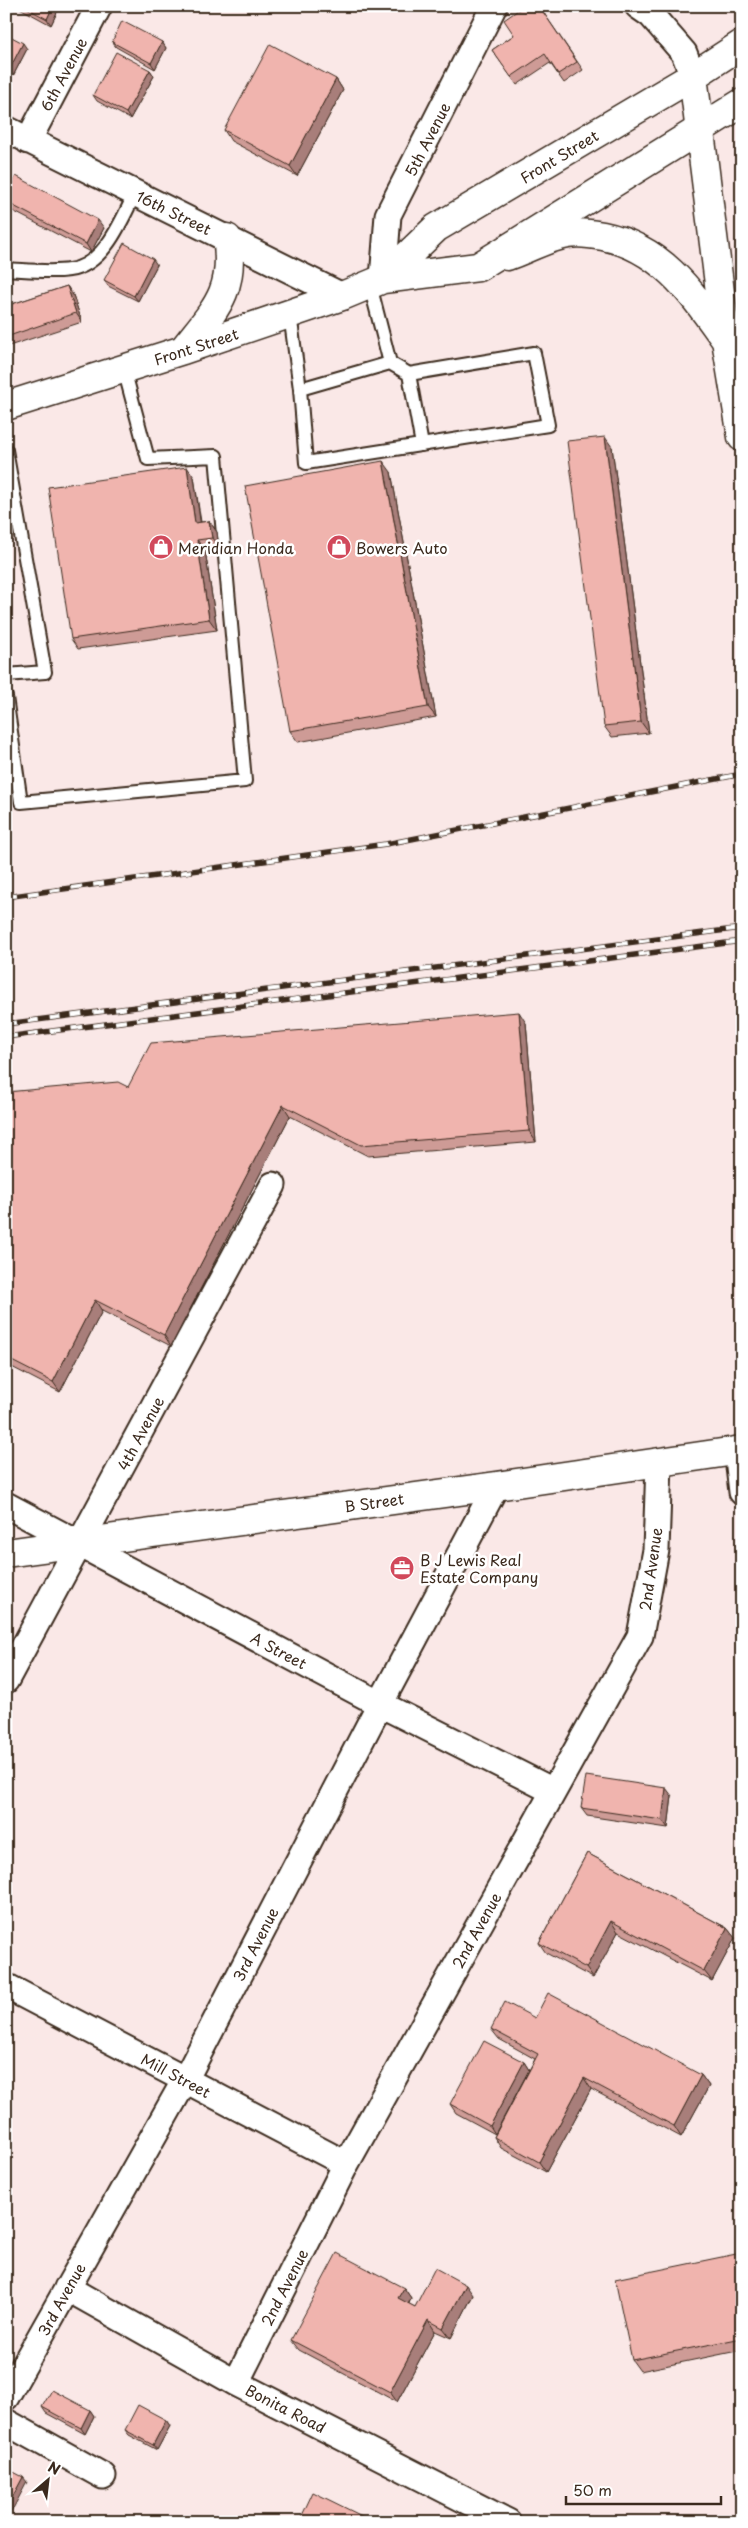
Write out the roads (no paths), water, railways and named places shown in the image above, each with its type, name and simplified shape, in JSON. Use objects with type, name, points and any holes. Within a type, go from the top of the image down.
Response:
[{"type":"main road","name":"Front Street","points":[[376,282],[436,228],[693,76],[742,44]]},
{"type":"main road","points":[[693,76],[726,340],[742,437]]},
{"type":"main road","name":"Front Street","points":[[6,406],[183,350],[342,296],[376,282],[478,267],[742,103]]},
{"type":"main road","points":[[478,267],[568,234],[591,234],[614,239],[635,246],[653,256],[670,271],[690,290],[726,340]]},
{"type":"main road","points":[[183,350],[224,294],[231,260],[227,238]]},
{"type":"main road","name":"B Street","points":[[6,1554],[659,1463],[739,1450]]},
{"type":"street","name":"6th Avenue","points":[[17,135],[99,6]]},
{"type":"street","name":"5th Avenue","points":[[376,282],[388,215],[494,6]]},
{"type":"street","points":[[638,6],[651,15],[684,53],[693,76]]},
{"type":"street","name":"16th Street","points":[[17,135],[342,296]]},
{"type":"street","name":"4th Avenue","points":[[6,1680],[273,1185]]},
{"type":"street","points":[[739,1450],[742,1492]]},
{"type":"street","name":"2nd Avenue","points":[[236,2383],[346,2164],[640,1636],[656,1550],[659,1463]]},
{"type":"street","name":"3rd Avenue","points":[[6,2397],[185,2080],[380,1704],[496,1486]]},
{"type":"street","name":"A Street","points":[[6,1505],[380,1704],[553,1791]]},
{"type":"street","name":"Mill Street","points":[[6,1986],[346,2164]]},
{"type":"street","name":"Bonita Road","points":[[67,2288],[236,2383],[508,2522]]},
{"type":"street","points":[[6,2422],[104,2476]]},
{"type":"lane","points":[[6,269],[71,270],[95,258],[113,237],[134,193]]},
{"type":"lane","points":[[376,282],[390,363]]},
{"type":"lane","points":[[290,314],[300,389],[306,462],[548,426],[534,353],[409,374],[390,363],[300,389]]},
{"type":"lane","points":[[6,697],[21,802],[245,781],[216,456],[148,459],[124,369]]},
{"type":"lane","points":[[409,374],[422,445]]},
{"type":"lane","points":[[6,450],[45,672],[6,675]]},
{"type":"railway","points":[[6,897],[386,844],[742,774]]},
{"type":"railway","points":[[6,1024],[742,928]]},
{"type":"railway","points":[[6,1037],[742,941]]},
{"type":"place","name":"Meridian Honda","points":[[161,547]]},
{"type":"place","name":"Bowers Auto","points":[[339,547]]},
{"type":"place","name":"B J Lewis Real Estate Company","points":[[402,1568]]}]
